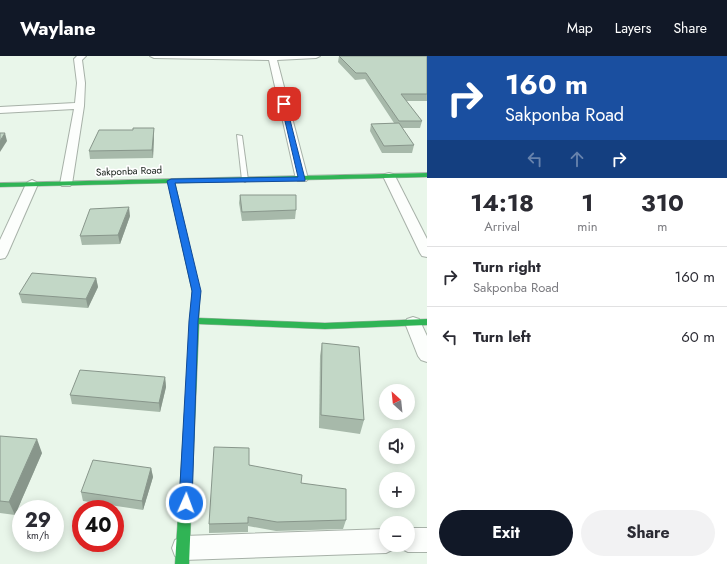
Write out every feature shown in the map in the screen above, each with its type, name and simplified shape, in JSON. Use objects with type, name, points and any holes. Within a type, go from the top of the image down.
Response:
[{"type":"street","points":[[66,184],[79,106],[81,83],[78,60],[82,56]]},
{"type":"street","points":[[154,56],[316,56]]},
{"type":"street","points":[[272,57],[302,179]]},
{"type":"street","points":[[0,110],[79,106]]},
{"type":"street","name":"Sakponba Road","points":[[0,185],[427,175]]},
{"type":"street","points":[[390,176],[427,253]]},
{"type":"street","points":[[171,181],[196,291],[183,556],[379,542]]},
{"type":"street","points":[[0,255],[32,184]]},
{"type":"street","points":[[194,321],[325,326],[420,322],[427,356]]},
{"type":"street","points":[[415,540],[427,540]]},
{"type":"lane","points":[[239,136],[245,180]]},
{"type":"building","points":[[339,56],[427,56],[427,94],[401,94],[422,121],[399,121],[366,73],[356,73]]},
{"type":"building","points":[[399,123],[414,145],[384,146],[371,124]]},
{"type":"building","points":[[133,128],[154,128],[152,150],[89,151],[99,130],[133,130]]},
{"type":"building","points":[[0,133],[5,133],[0,141]]},
{"type":"building","points":[[240,195],[296,195],[296,210],[242,212]]},
{"type":"building","points":[[129,207],[118,235],[80,236],[90,209]]},
{"type":"building","points":[[32,273],[96,278],[86,299],[19,294]]},
{"type":"building","points":[[322,343],[359,347],[364,420],[321,415]]},
{"type":"building","points":[[80,370],[165,377],[159,403],[70,395]]},
{"type":"building","points":[[0,436],[37,439],[9,502],[0,501]]},
{"type":"building","points":[[214,447],[249,448],[249,465],[302,475],[301,483],[346,489],[346,520],[277,522],[248,517],[248,523],[209,524]]},
{"type":"building","points":[[93,460],[151,468],[142,501],[81,492]]},
{"type":"traffic: fast","points":[[0,185],[427,175]]},
{"type":"traffic: fast","points":[[171,181],[196,291],[182,564]]},
{"type":"traffic: fast","points":[[194,321],[325,326],[427,322]]},
{"type":"route","points":[[186,503],[196,291],[171,181],[302,179],[284,104]]}]
